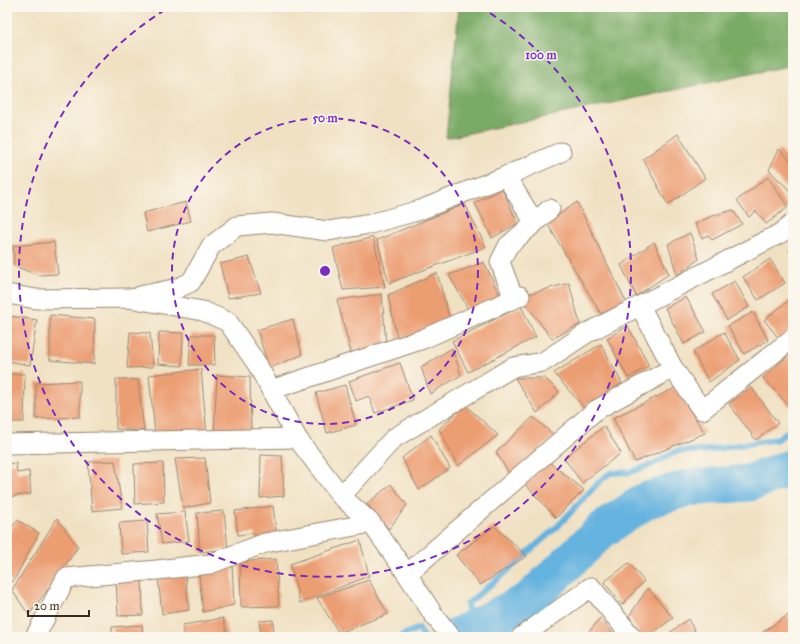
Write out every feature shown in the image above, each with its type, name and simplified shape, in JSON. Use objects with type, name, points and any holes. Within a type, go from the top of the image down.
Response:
[{"type":"street","points":[[129,298],[178,288],[192,282],[210,246],[238,226],[272,224],[328,231],[363,225],[420,210],[506,176],[561,152]]},
{"type":"street","points":[[506,176],[534,222]]},
{"type":"street","points":[[271,390],[423,339],[517,298],[500,262],[508,246],[550,209]]},
{"type":"street","points":[[342,496],[394,438],[513,367],[543,362],[587,333],[781,233],[793,223]]},
{"type":"street","points":[[7,294],[36,299],[129,298],[203,311],[228,322],[257,364],[297,438],[342,496],[371,523],[433,614],[451,637]]},
{"type":"street","points":[[640,306],[673,368],[702,410],[793,338]]},
{"type":"street","points":[[407,574],[596,410],[673,368]]},
{"type":"street","points":[[7,444],[297,438]]},
{"type":"street","points":[[35,637],[66,578],[210,564],[265,543],[371,523]]},
{"type":"street","points":[[521,637],[592,587],[632,637]]},
{"type":"green space","points":[[459,7],[793,7],[793,65],[446,138]]},
{"type":"building","points":[[678,134],[705,178],[668,205],[643,159]]},
{"type":"building","points":[[779,149],[791,161],[793,160],[793,194],[769,170]]},
{"type":"building","points":[[768,177],[788,207],[766,224],[756,211],[749,217],[737,200]]},
{"type":"building","points":[[502,189],[518,223],[492,238],[475,203]]},
{"type":"building","points":[[186,202],[191,221],[147,232],[143,213]]},
{"type":"building","points":[[577,202],[626,302],[601,314],[547,223]]},
{"type":"building","points":[[465,204],[486,247],[389,283],[377,240]]},
{"type":"building","points":[[733,210],[742,224],[712,240],[708,235],[702,238],[695,224],[712,216]]},
{"type":"building","points":[[690,233],[699,259],[677,275],[668,244]]},
{"type":"building","points":[[373,237],[385,287],[343,290],[333,248]]},
{"type":"building","points":[[54,242],[58,274],[38,275],[14,266],[13,246]]},
{"type":"building","points":[[654,242],[669,274],[636,296],[621,265]]},
{"type":"building","points":[[793,248],[793,257],[789,251]]},
{"type":"building","points":[[249,257],[261,293],[228,298],[220,264]]},
{"type":"building","points":[[770,259],[785,283],[758,300],[743,277]]},
{"type":"building","points":[[484,262],[501,298],[468,309],[449,275]]},
{"type":"building","points":[[437,273],[450,320],[399,347],[388,295]]},
{"type":"building","points":[[735,281],[749,307],[727,320],[712,294]]},
{"type":"building","points":[[569,283],[580,324],[552,339],[520,296]]},
{"type":"building","points":[[382,294],[386,345],[352,356],[337,300]]},
{"type":"building","points":[[686,297],[706,332],[684,344],[665,308]]},
{"type":"building","points":[[793,297],[793,329],[780,340],[764,320]]},
{"type":"building","points":[[521,306],[536,337],[468,372],[452,341]]},
{"type":"building","points":[[753,312],[768,340],[744,354],[728,326]]},
{"type":"building","points":[[50,315],[95,319],[94,364],[50,360]]},
{"type":"building","points":[[10,316],[37,320],[30,365],[7,361],[7,333]]},
{"type":"building","points":[[293,319],[302,355],[269,368],[257,330]]},
{"type":"building","points":[[628,326],[649,366],[628,378],[607,338]]},
{"type":"building","points":[[130,332],[150,333],[153,367],[127,368]]},
{"type":"building","points":[[159,332],[183,333],[182,366],[158,364]]},
{"type":"building","points":[[724,332],[740,360],[709,382],[693,352]]},
{"type":"building","points":[[191,335],[214,335],[215,365],[189,365]]},
{"type":"building","points":[[601,344],[622,383],[585,409],[554,373]]},
{"type":"building","points":[[452,348],[461,375],[430,394],[421,367]]},
{"type":"building","points":[[793,351],[793,404],[790,407],[763,378]]},
{"type":"building","points":[[400,363],[413,400],[375,413],[369,396],[356,401],[349,381]]},
{"type":"building","points":[[201,369],[207,436],[155,433],[149,375]]},
{"type":"building","points":[[7,374],[25,374],[24,422],[7,422]]},
{"type":"building","points":[[217,375],[250,377],[251,430],[214,432]]},
{"type":"building","points":[[515,378],[545,378],[559,392],[537,413]]},
{"type":"building","points":[[116,379],[138,380],[144,431],[116,429]]},
{"type":"building","points":[[80,381],[80,417],[36,419],[36,383]]},
{"type":"building","points":[[345,385],[356,425],[327,433],[316,393]]},
{"type":"building","points":[[751,387],[778,423],[756,440],[729,404]]},
{"type":"building","points":[[675,388],[705,433],[635,462],[613,418]]},
{"type":"building","points":[[465,405],[498,435],[458,466],[439,429]]},
{"type":"building","points":[[533,417],[555,436],[510,475],[496,452]]},
{"type":"building","points":[[604,426],[621,453],[582,483],[564,458]]},
{"type":"building","points":[[431,435],[450,468],[419,490],[402,458]]},
{"type":"building","points":[[261,455],[282,456],[284,496],[260,498]]},
{"type":"building","points":[[205,458],[210,503],[183,508],[175,459]]},
{"type":"building","points":[[115,461],[122,508],[92,511],[88,462]]},
{"type":"building","points":[[549,462],[584,490],[556,518],[525,484]]},
{"type":"building","points":[[16,463],[17,473],[29,471],[31,494],[7,497],[7,464]]},
{"type":"building","points":[[163,463],[164,502],[135,504],[134,464]]},
{"type":"building","points":[[391,484],[407,505],[389,529],[367,504]]},
{"type":"building","points":[[273,506],[277,538],[255,541],[255,533],[238,535],[235,511]]},
{"type":"building","points":[[224,511],[228,549],[200,552],[197,513]]},
{"type":"building","points":[[185,512],[189,541],[162,544],[157,514]]},
{"type":"building","points":[[57,518],[78,547],[29,615],[12,590]]},
{"type":"building","points":[[17,520],[39,533],[13,582],[7,579],[7,536]]},
{"type":"building","points":[[147,521],[149,552],[121,554],[119,523]]},
{"type":"building","points":[[494,526],[527,556],[480,585],[456,555]]},
{"type":"building","points":[[360,540],[369,576],[300,603],[290,564]]},
{"type":"building","points":[[276,559],[279,606],[241,607],[240,562]]},
{"type":"building","points":[[232,563],[234,605],[203,612],[198,566]]},
{"type":"building","points":[[629,563],[644,581],[622,605],[604,582]]},
{"type":"building","points":[[185,572],[189,610],[162,614],[158,577]]},
{"type":"building","points":[[142,578],[143,615],[118,616],[116,580]]},
{"type":"building","points":[[369,580],[388,614],[339,633],[317,598]]},
{"type":"building","points":[[648,588],[673,618],[647,637],[641,637],[629,616]]},
{"type":"building","points":[[788,615],[793,624],[793,637],[767,637],[763,632]]},
{"type":"building","points":[[223,618],[228,637],[183,637],[183,625]]},
{"type":"building","points":[[600,618],[615,637],[586,636]]},
{"type":"building","points":[[688,619],[698,637],[664,637]]},
{"type":"building","points":[[273,620],[274,637],[261,637],[259,621]]},
{"type":"building","points":[[142,625],[143,637],[112,637],[112,627]]},
{"type":"waterway","points":[[472,629],[467,604],[558,526],[599,482],[610,473],[631,472],[648,466],[678,451],[703,451],[778,439],[793,427]]},
{"type":"waterway","points":[[455,637],[529,600],[602,530],[647,500],[688,488],[749,483],[793,467]]},
{"type":"waterway","points":[[399,637],[419,628],[424,637]]}]
